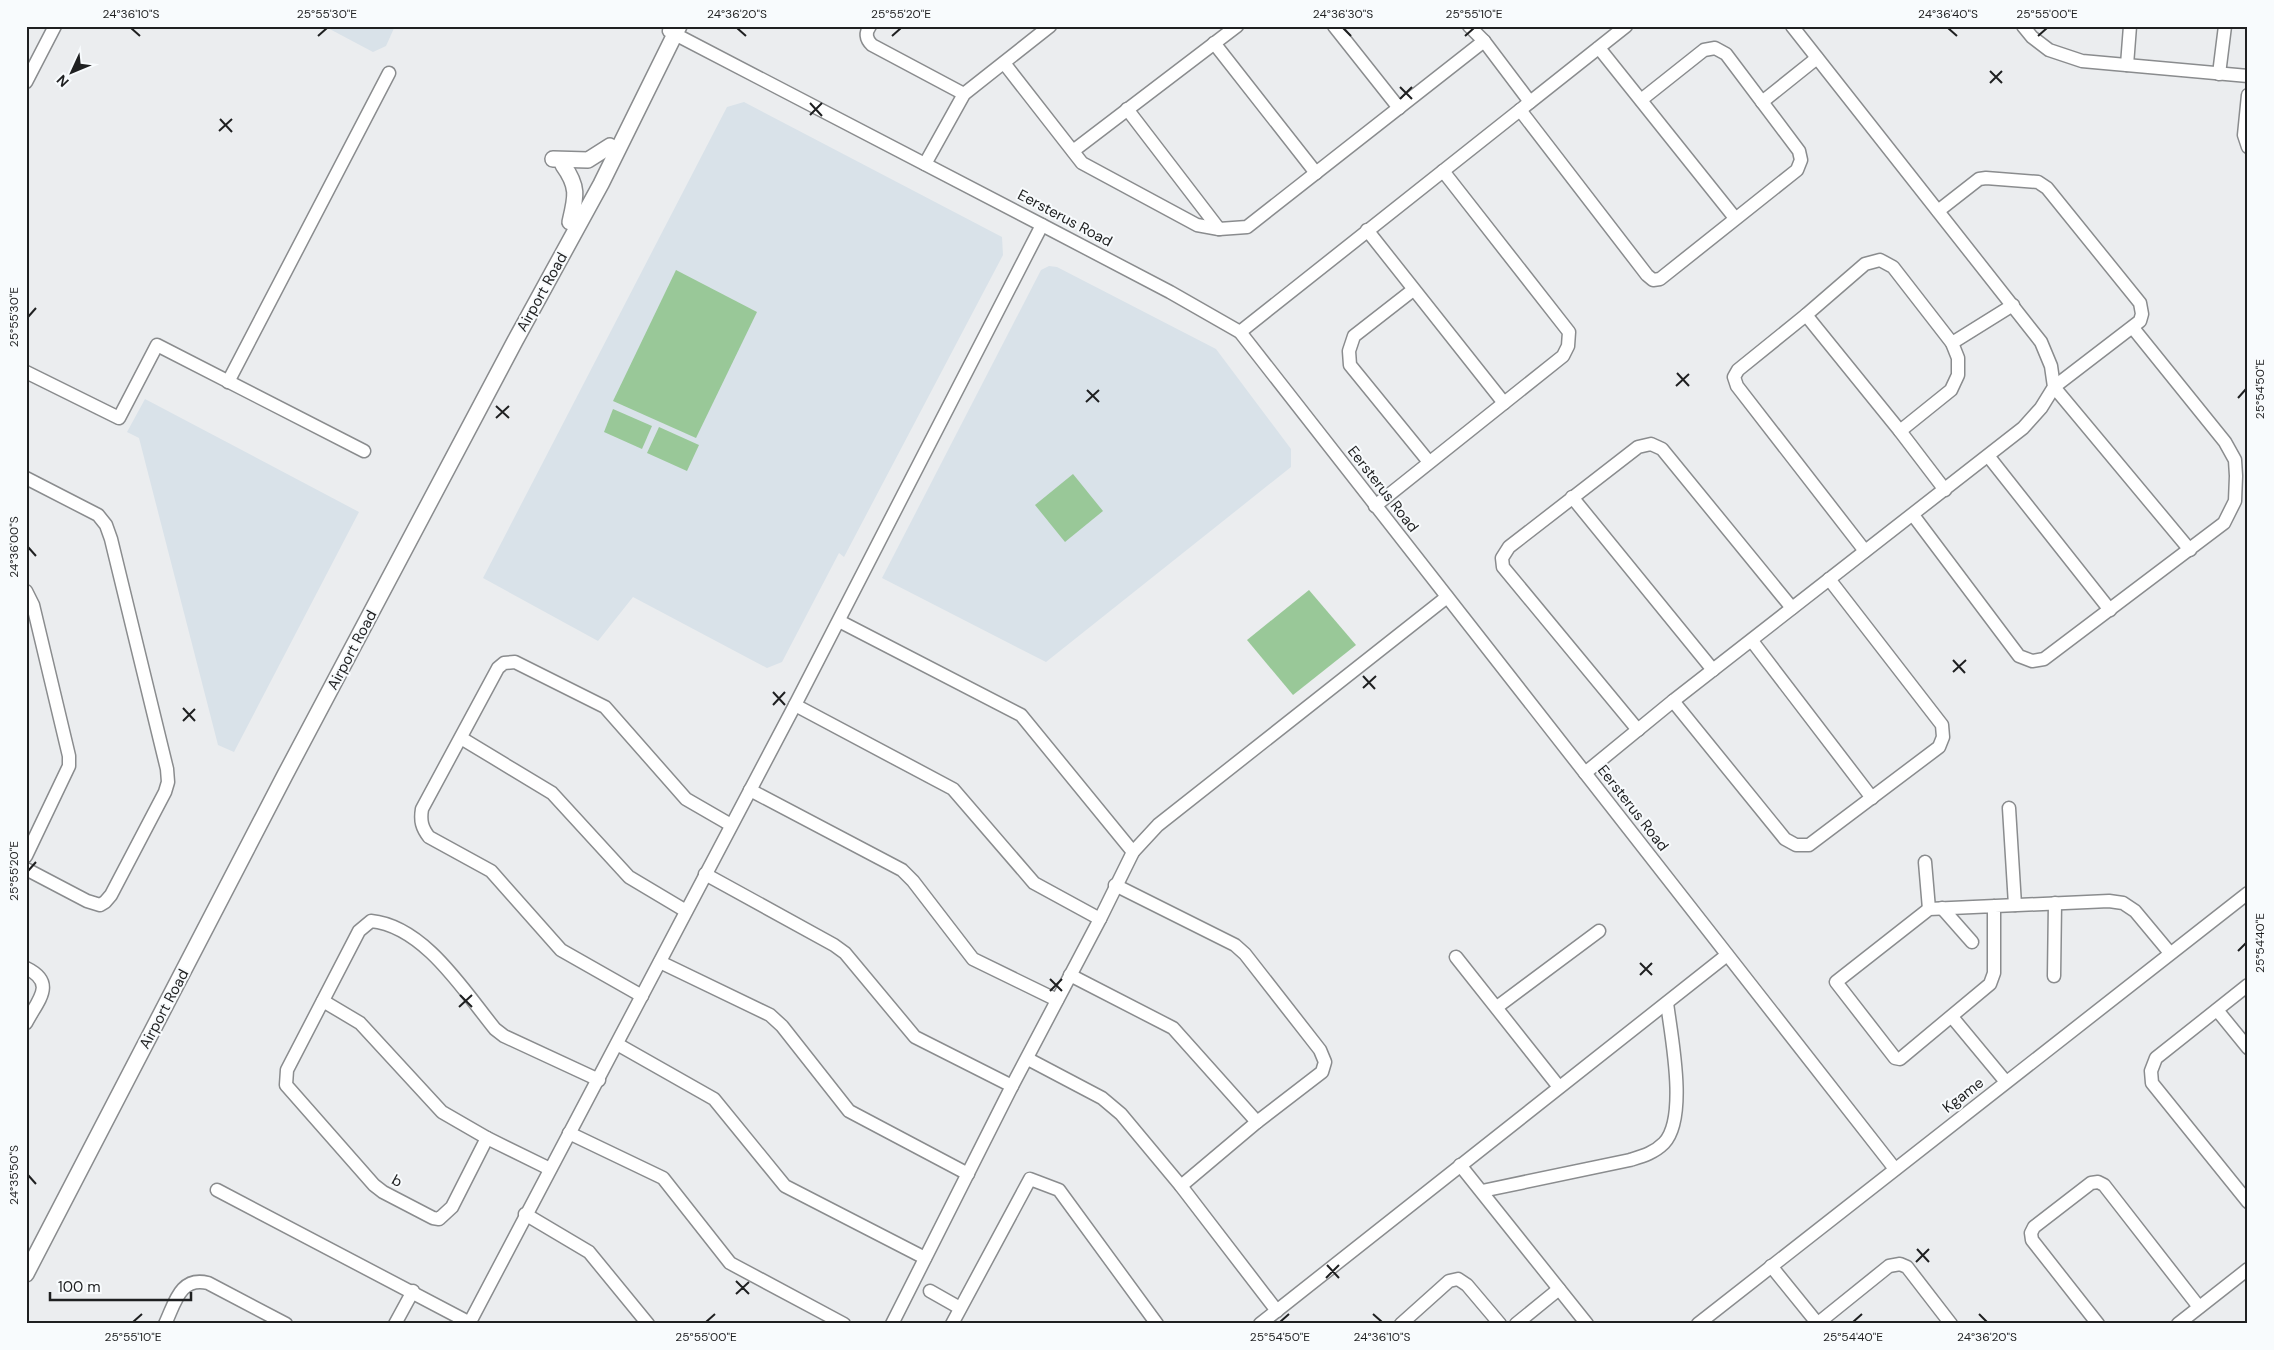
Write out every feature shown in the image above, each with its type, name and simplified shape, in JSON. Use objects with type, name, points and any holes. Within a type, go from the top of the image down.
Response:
[{"type":"main road","points":[[515,341],[534,290],[674,29]]},
{"type":"main road","name":"Airport Road","points":[[26,1274],[285,775],[515,341],[601,184],[674,29]]},
{"type":"main road","points":[[570,222],[576,192],[572,179],[558,162],[588,160],[610,146]]},
{"type":"street","points":[[26,82],[31,60],[56,26]]},
{"type":"street","points":[[870,26],[866,32],[872,45],[964,94]]},
{"type":"street","points":[[925,164],[964,94],[1050,26]]},
{"type":"street","points":[[1073,151],[1237,26]]},
{"type":"street","points":[[1334,26],[1399,108]]},
{"type":"street","points":[[1470,26],[1484,41],[1530,102]]},
{"type":"street","points":[[1792,26],[2041,342],[2051,366],[2054,387],[2190,550]]},
{"type":"street","points":[[2024,26],[2032,37],[2049,50],[2082,62],[2248,76]]},
{"type":"street","points":[[2127,65],[2130,26]]},
{"type":"street","points":[[2219,74],[2225,26]]},
{"type":"street","points":[[1240,332],[1599,48],[1621,28]]},
{"type":"street","name":"Eersterus Road","points":[[674,29],[925,164],[1042,224],[1240,332],[1895,1169]]},
{"type":"street","points":[[1004,63],[1082,163],[1197,225],[1219,229],[1247,227],[1484,41]]},
{"type":"street","points":[[1214,43],[1316,173]]},
{"type":"street","points":[[1599,48],[1735,218]]},
{"type":"street","points":[[1520,110],[1647,275],[1653,280],[1660,279],[1797,170],[1801,160],[1799,151],[1726,54],[1715,48],[1704,50],[1641,100]]},
{"type":"street","points":[[1762,102],[1817,58]]},
{"type":"street","points":[[228,382],[389,73]]},
{"type":"street","points":[[2248,95],[2244,136],[2248,148]]},
{"type":"street","points":[[1127,109],[1219,229]]},
{"type":"street","points":[[1375,506],[1562,356],[1568,346],[1569,332],[1443,171]]},
{"type":"street","points":[[1585,774],[1673,701],[1989,457],[2023,428],[2041,408],[2054,387],[2140,322],[2142,314],[2140,303],[2047,188],[2042,185],[2028,180],[1979,179],[1938,211]]},
{"type":"street","points":[[217,1190],[471,1323],[525,1214],[599,1080],[705,874],[839,621],[1042,224]]},
{"type":"street","points":[[1367,230],[1504,403]]},
{"type":"street","points":[[1865,551],[1737,386],[1734,377],[1738,370],[1865,264],[1880,260],[1893,268],[1952,343],[1958,358],[1958,375],[1951,390],[1900,431]]},
{"type":"street","points":[[1414,290],[1354,336],[1349,351],[1350,365],[1429,462]]},
{"type":"street","points":[[1952,343],[2013,305]]},
{"type":"street","points":[[1806,315],[1945,490]]},
{"type":"street","points":[[1914,515],[2019,656],[2032,661],[2044,659],[2224,523],[2235,501],[2235,460],[2225,442],[2133,328]]},
{"type":"street","points":[[26,372],[119,418],[157,345],[364,451]]},
{"type":"street","points":[[1638,730],[1503,567],[1502,558],[1509,547],[1572,497],[1638,447],[1651,444],[1662,449],[1792,608]]},
{"type":"street","points":[[1989,457],[2110,610]]},
{"type":"street","points":[[26,478],[98,515],[106,525],[168,769],[168,782],[140,840],[111,895],[105,902],[100,904],[87,901],[26,869]]},
{"type":"street","points":[[1572,497],[1713,670]]},
{"type":"street","points":[[1673,701],[1785,840],[1796,845],[1809,844],[1939,747],[1943,737],[1942,725],[1829,579]]},
{"type":"street","points":[[26,591],[33,606],[69,756],[69,766],[26,856]]},
{"type":"street","points":[[892,1324],[1133,852],[1158,825],[1448,597]]},
{"type":"street","points":[[839,621],[1021,715],[1133,852]]},
{"type":"street","points":[[1752,641],[1872,798]]},
{"type":"street","points":[[642,996],[561,950],[491,871],[430,837],[424,830],[420,820],[422,809],[498,668],[504,663],[515,662],[605,707],[686,799],[731,825]]},
{"type":"street","points":[[795,705],[953,789],[1034,883],[1100,919]]},
{"type":"street","points":[[461,738],[552,793],[629,877],[686,911]]},
{"type":"street","points":[[750,790],[902,870],[913,881],[972,959],[1057,1000]]},
{"type":"street","points":[[2009,808],[2015,905]]},
{"type":"street","points":[[1925,862],[1929,909]]},
{"type":"street","points":[[705,874],[834,945],[845,953],[915,1037],[1012,1086]]},
{"type":"street","points":[[1115,885],[1235,945],[1254,963],[1320,1050],[1325,1062],[1322,1072],[1257,1122],[1181,1186]]},
{"type":"street","name":"Kgame","points":[[1698,1324],[2248,893]]},
{"type":"street","points":[[1994,906],[1994,973],[1990,984],[1952,1017],[1897,1059],[1836,982],[1929,909],[1942,908],[2109,901],[2123,903],[2135,911],[2170,953]]},
{"type":"street","points":[[2054,976],[2055,903]]},
{"type":"street","points":[[1942,908],[1972,942]]},
{"type":"street","points":[[550,1169],[487,1138],[442,1112],[360,1023],[323,1001],[359,931],[371,921],[380,922],[391,926],[426,947],[495,1029],[510,1039],[599,1080]]},
{"type":"street","points":[[1497,1007],[1598,931]]},
{"type":"street","points":[[1260,1324],[1727,955]]},
{"type":"street","points":[[1456,957],[1560,1087]]},
{"type":"street","points":[[660,962],[770,1015],[782,1026],[849,1111],[968,1174]]},
{"type":"street","points":[[26,968],[37,974],[44,981],[44,990],[26,1023]]},
{"type":"street","points":[[1070,975],[1162,1020],[1173,1028],[1257,1122]]},
{"type":"street","points":[[2248,985],[2156,1058],[2151,1071],[2152,1084],[2248,1202]]},
{"type":"street","name":"b","points":[[323,1001],[287,1070],[286,1085],[374,1185],[383,1192],[433,1218],[439,1219],[452,1207],[487,1138]]},
{"type":"street","points":[[1482,1191],[1630,1160],[1650,1154],[1665,1142],[1674,1124],[1677,1081],[1667,1003]]},
{"type":"street","points":[[2217,1010],[2248,1048]]},
{"type":"street","points":[[1952,1017],[2006,1082]]},
{"type":"street","points":[[617,1044],[714,1099],[785,1186],[925,1258]]},
{"type":"street","points":[[1028,1059],[1102,1098],[1121,1114],[1181,1186],[1277,1311]]},
{"type":"street","points":[[570,1133],[663,1178],[730,1263],[844,1324]]},
{"type":"street","points":[[1460,1165],[1587,1324]]},
{"type":"street","points":[[952,1324],[1030,1179],[1059,1190],[1157,1324]]},
{"type":"street","points":[[2098,1324],[2032,1240],[2030,1233],[2034,1227],[2091,1183],[2098,1182],[2104,1184],[2199,1307]]},
{"type":"street","points":[[525,1214],[589,1252],[648,1324]]},
{"type":"street","points":[[1771,1266],[1818,1324],[1889,1266],[1900,1264],[1907,1267],[1951,1324]]},
{"type":"street","points":[[2178,1324],[2248,1270]]},
{"type":"street","points":[[1401,1324],[1449,1282],[1458,1280],[1467,1285],[1500,1324]]},
{"type":"street","points":[[165,1324],[182,1289],[191,1282],[199,1281],[208,1283],[286,1324]]},
{"type":"street","points":[[1516,1324],[1559,1289]]},
{"type":"street","points":[[395,1324],[413,1291]]},
{"type":"street","points":[[930,1291],[960,1308]]},
{"type":"shaded area","points":[[324,26],[395,26],[386,46],[373,52]]},
{"type":"shaded area","points":[[744,102],[1002,237],[1003,255],[844,557],[839,553],[782,662],[767,668],[633,597],[598,641],[483,578],[727,107]]},
{"type":"shaded area","points":[[1049,266],[1057,267],[1216,349],[1291,449],[1291,467],[1046,662],[882,578],[1041,270]]},
{"type":"shaded area","points":[[145,399],[359,512],[234,752],[218,745],[139,438],[127,432]]},
{"type":"green space","points":[[676,270],[757,312],[696,438],[613,401]]},
{"type":"green space","points":[[613,409],[652,426],[642,449],[604,432]]},
{"type":"green space","points":[[659,427],[699,445],[687,471],[647,453]]},
{"type":"green space","points":[[1073,474],[1103,511],[1065,542],[1035,505]]},
{"type":"green space","points":[[1309,590],[1356,645],[1293,695],[1247,640]]}]
